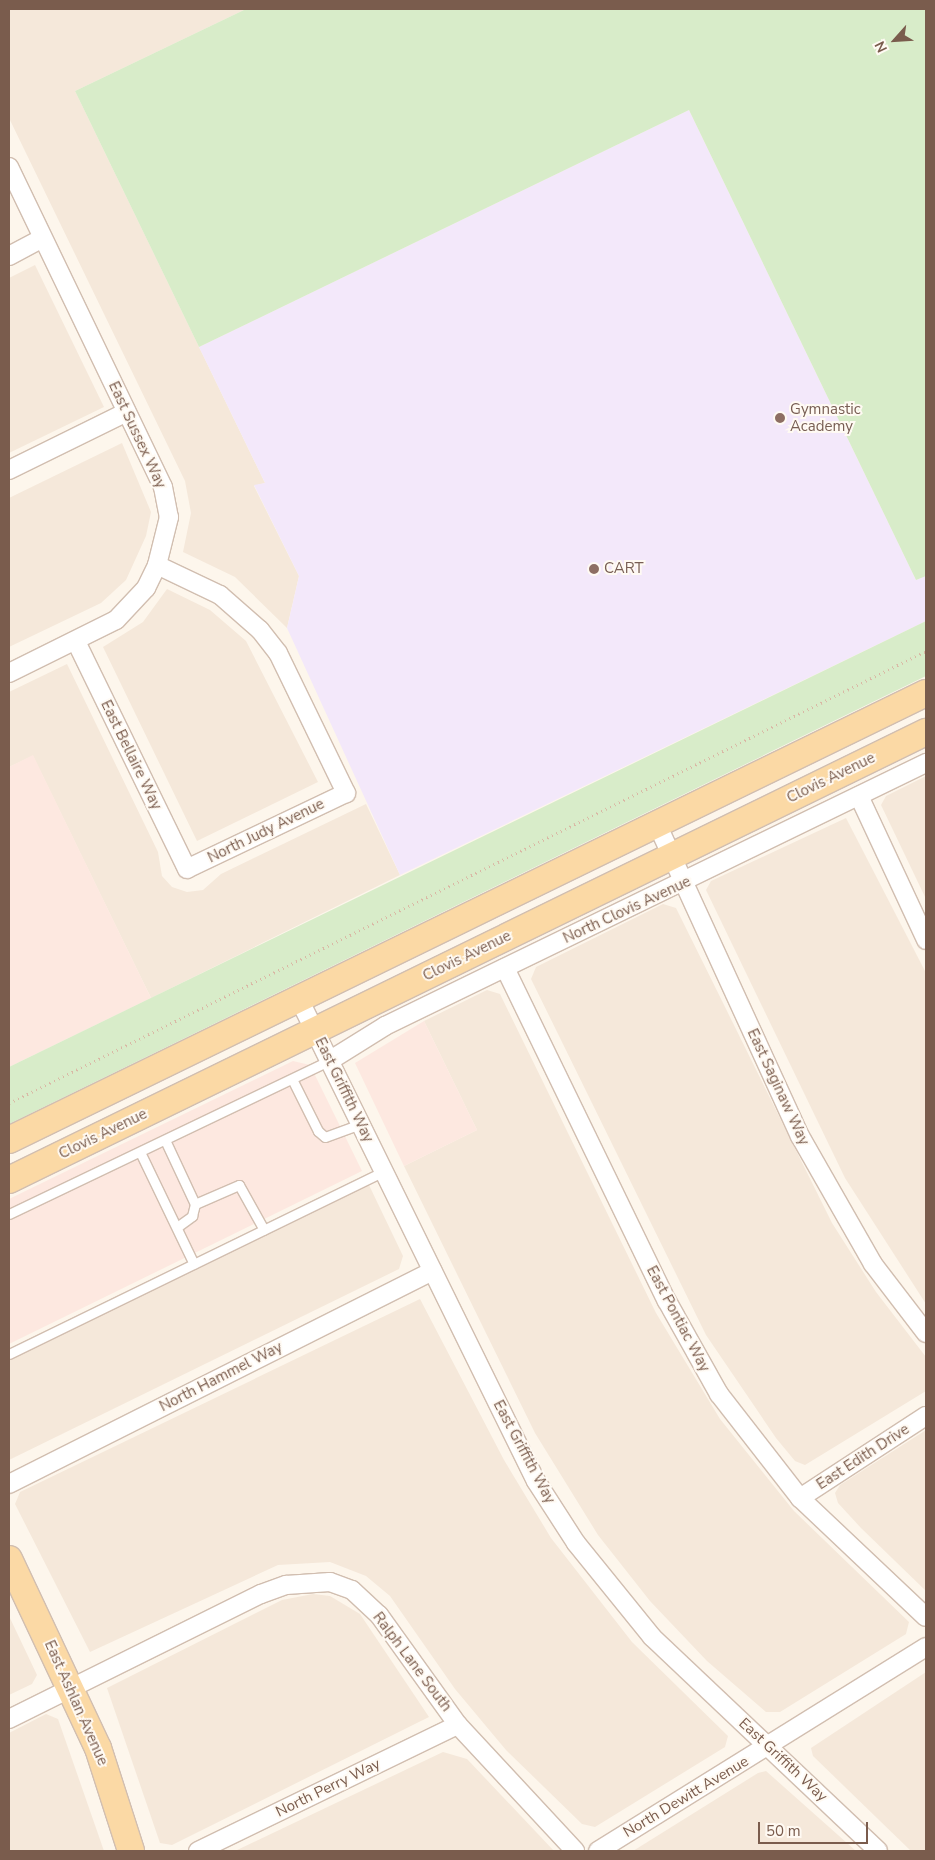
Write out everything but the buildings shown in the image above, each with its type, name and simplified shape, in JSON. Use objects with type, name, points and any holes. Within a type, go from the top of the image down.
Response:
[{"type":"main road","points":[[9,1140],[926,693]]},
{"type":"main road","name":"Clovis Avenue","points":[[9,1180],[926,732]]},
{"type":"main road","name":"East Ashlan Avenue","points":[[9,1559],[71,1687],[98,1748],[132,1851]]},
{"type":"street","name":"East Sussex Way","points":[[9,167],[167,499],[167,534],[157,566],[131,607],[76,640],[9,673]]},
{"type":"street","points":[[9,256],[43,238]]},
{"type":"street","points":[[9,470],[127,412]]},
{"type":"street","name":"North Judy Avenue","points":[[157,566],[220,595],[260,630],[278,653],[346,793],[187,869]]},
{"type":"street","name":"East Bellaire Way","points":[[76,640],[187,869]]},
{"type":"street","name":"North Clovis Avenue","points":[[329,1061],[385,1026],[683,884],[926,763]]},
{"type":"street","points":[[860,796],[926,940]]},
{"type":"street","name":"East Saginaw Way","points":[[657,824],[683,884],[837,1205],[873,1264],[926,1334]]},
{"type":"street","name":"East Pontiac Way","points":[[505,968],[693,1350],[743,1428],[800,1498],[926,1617]]},
{"type":"street","name":"East Griffith Way","points":[[299,999],[536,1481],[576,1543],[652,1637],[770,1746],[878,1851]]},
{"type":"street","name":"North Hammel Way","points":[[9,1484],[432,1271]]},
{"type":"street","name":"East Edith Drive","points":[[800,1498],[926,1416]]},
{"type":"street","name":"Ralph Lane South","points":[[9,1719],[261,1594],[286,1585],[330,1582],[352,1590],[379,1615],[458,1725],[575,1851]]},
{"type":"street","name":"North Dewitt Avenue","points":[[598,1851],[770,1746],[926,1647]]},
{"type":"street","name":"North Perry Way","points":[[198,1851],[458,1725]]},
{"type":"lane","points":[[9,1214],[329,1061]]},
{"type":"lane","points":[[292,1079],[318,1131],[325,1137],[360,1124]]},
{"type":"lane","points":[[166,1140],[195,1204],[192,1216],[177,1228]]},
{"type":"lane","points":[[140,1152],[194,1264]]},
{"type":"lane","points":[[9,1354],[384,1171]]},
{"type":"lane","points":[[195,1204],[239,1185],[264,1230]]},
{"type":"path","points":[[9,1103],[926,651]]},
{"type":"shaded area","points":[[9,9],[246,9],[75,91],[265,483],[254,486],[299,576],[287,628],[235,577],[183,552],[191,513],[185,481],[9,118]]},
{"type":"shaded area","points":[[689,110],[916,580],[926,576],[926,621],[400,875],[287,628],[299,576],[254,485],[265,483],[199,347]]},
{"type":"shaded area","points":[[35,265],[104,407],[9,453],[9,278]]},
{"type":"shaded area","points":[[122,443],[151,512],[146,536],[126,580],[101,603],[9,647],[9,498]]},
{"type":"shaded area","points":[[167,589],[210,610],[246,641],[318,782],[197,841],[103,647],[143,622]]},
{"type":"shaded area","points":[[67,664],[158,852],[162,876],[172,887],[187,892],[203,890],[221,874],[366,804],[400,875],[151,998],[33,756],[9,767],[9,692]]},
{"type":"shaded area","points":[[33,755],[151,998],[9,1067],[9,767]]},
{"type":"shaded area","points":[[926,776],[926,899],[881,805],[886,796]]},
{"type":"shaded area","points":[[846,818],[926,973],[926,1304],[845,1178],[706,890],[711,881]]},
{"type":"shaded area","points":[[663,904],[676,908],[832,1223],[876,1292],[926,1357],[926,1391],[805,1465],[795,1461],[776,1438],[706,1335],[531,979],[536,967]]},
{"type":"shaded area","points":[[487,990],[500,994],[656,1313],[720,1419],[794,1511],[909,1622],[906,1634],[780,1712],[766,1712],[707,1661],[650,1601],[598,1535],[535,1433],[404,1166],[477,1130],[424,1021]]},
{"type":"shaded area","points":[[424,1021],[477,1130],[404,1166],[355,1063]]},
{"type":"shaded area","points":[[293,1061],[310,1065],[362,1171],[9,1344],[9,1199]]},
{"type":"shaded area","points":[[368,1183],[403,1256],[399,1269],[9,1460],[9,1359]]},
{"type":"shaded area","points":[[420,1299],[504,1460],[551,1538],[632,1642],[728,1736],[725,1747],[595,1827],[582,1824],[506,1750],[455,1689],[390,1596],[366,1576],[330,1562],[278,1565],[90,1652],[15,1504],[20,1492]]},
{"type":"shaded area","points":[[926,1430],[926,1591],[861,1528],[838,1503],[835,1493],[840,1485]]},
{"type":"shaded area","points":[[313,1594],[330,1596],[360,1614],[429,1717],[172,1845],[160,1843],[107,1688],[282,1600]]},
{"type":"shaded area","points":[[9,1616],[37,1675],[32,1684],[9,1695]]},
{"type":"shaded area","points":[[926,1672],[926,1851],[911,1851],[813,1756],[811,1748]]},
{"type":"shaded area","points":[[46,1714],[58,1719],[104,1851],[9,1851],[9,1733]]},
{"type":"shaded area","points":[[443,1752],[467,1759],[554,1851],[235,1851]]},
{"type":"shaded area","points":[[766,1771],[856,1851],[633,1851],[758,1773]]},
{"type":"green space","points":[[246,9],[926,9],[926,576],[916,580],[689,110],[199,347],[75,91]]},
{"type":"green space","points":[[926,621],[926,676],[9,1124],[9,1067]]},
{"type":"place","name":"Gymnastic Academy","points":[[780,418]]},
{"type":"place","name":"CART","points":[[594,569]]}]
